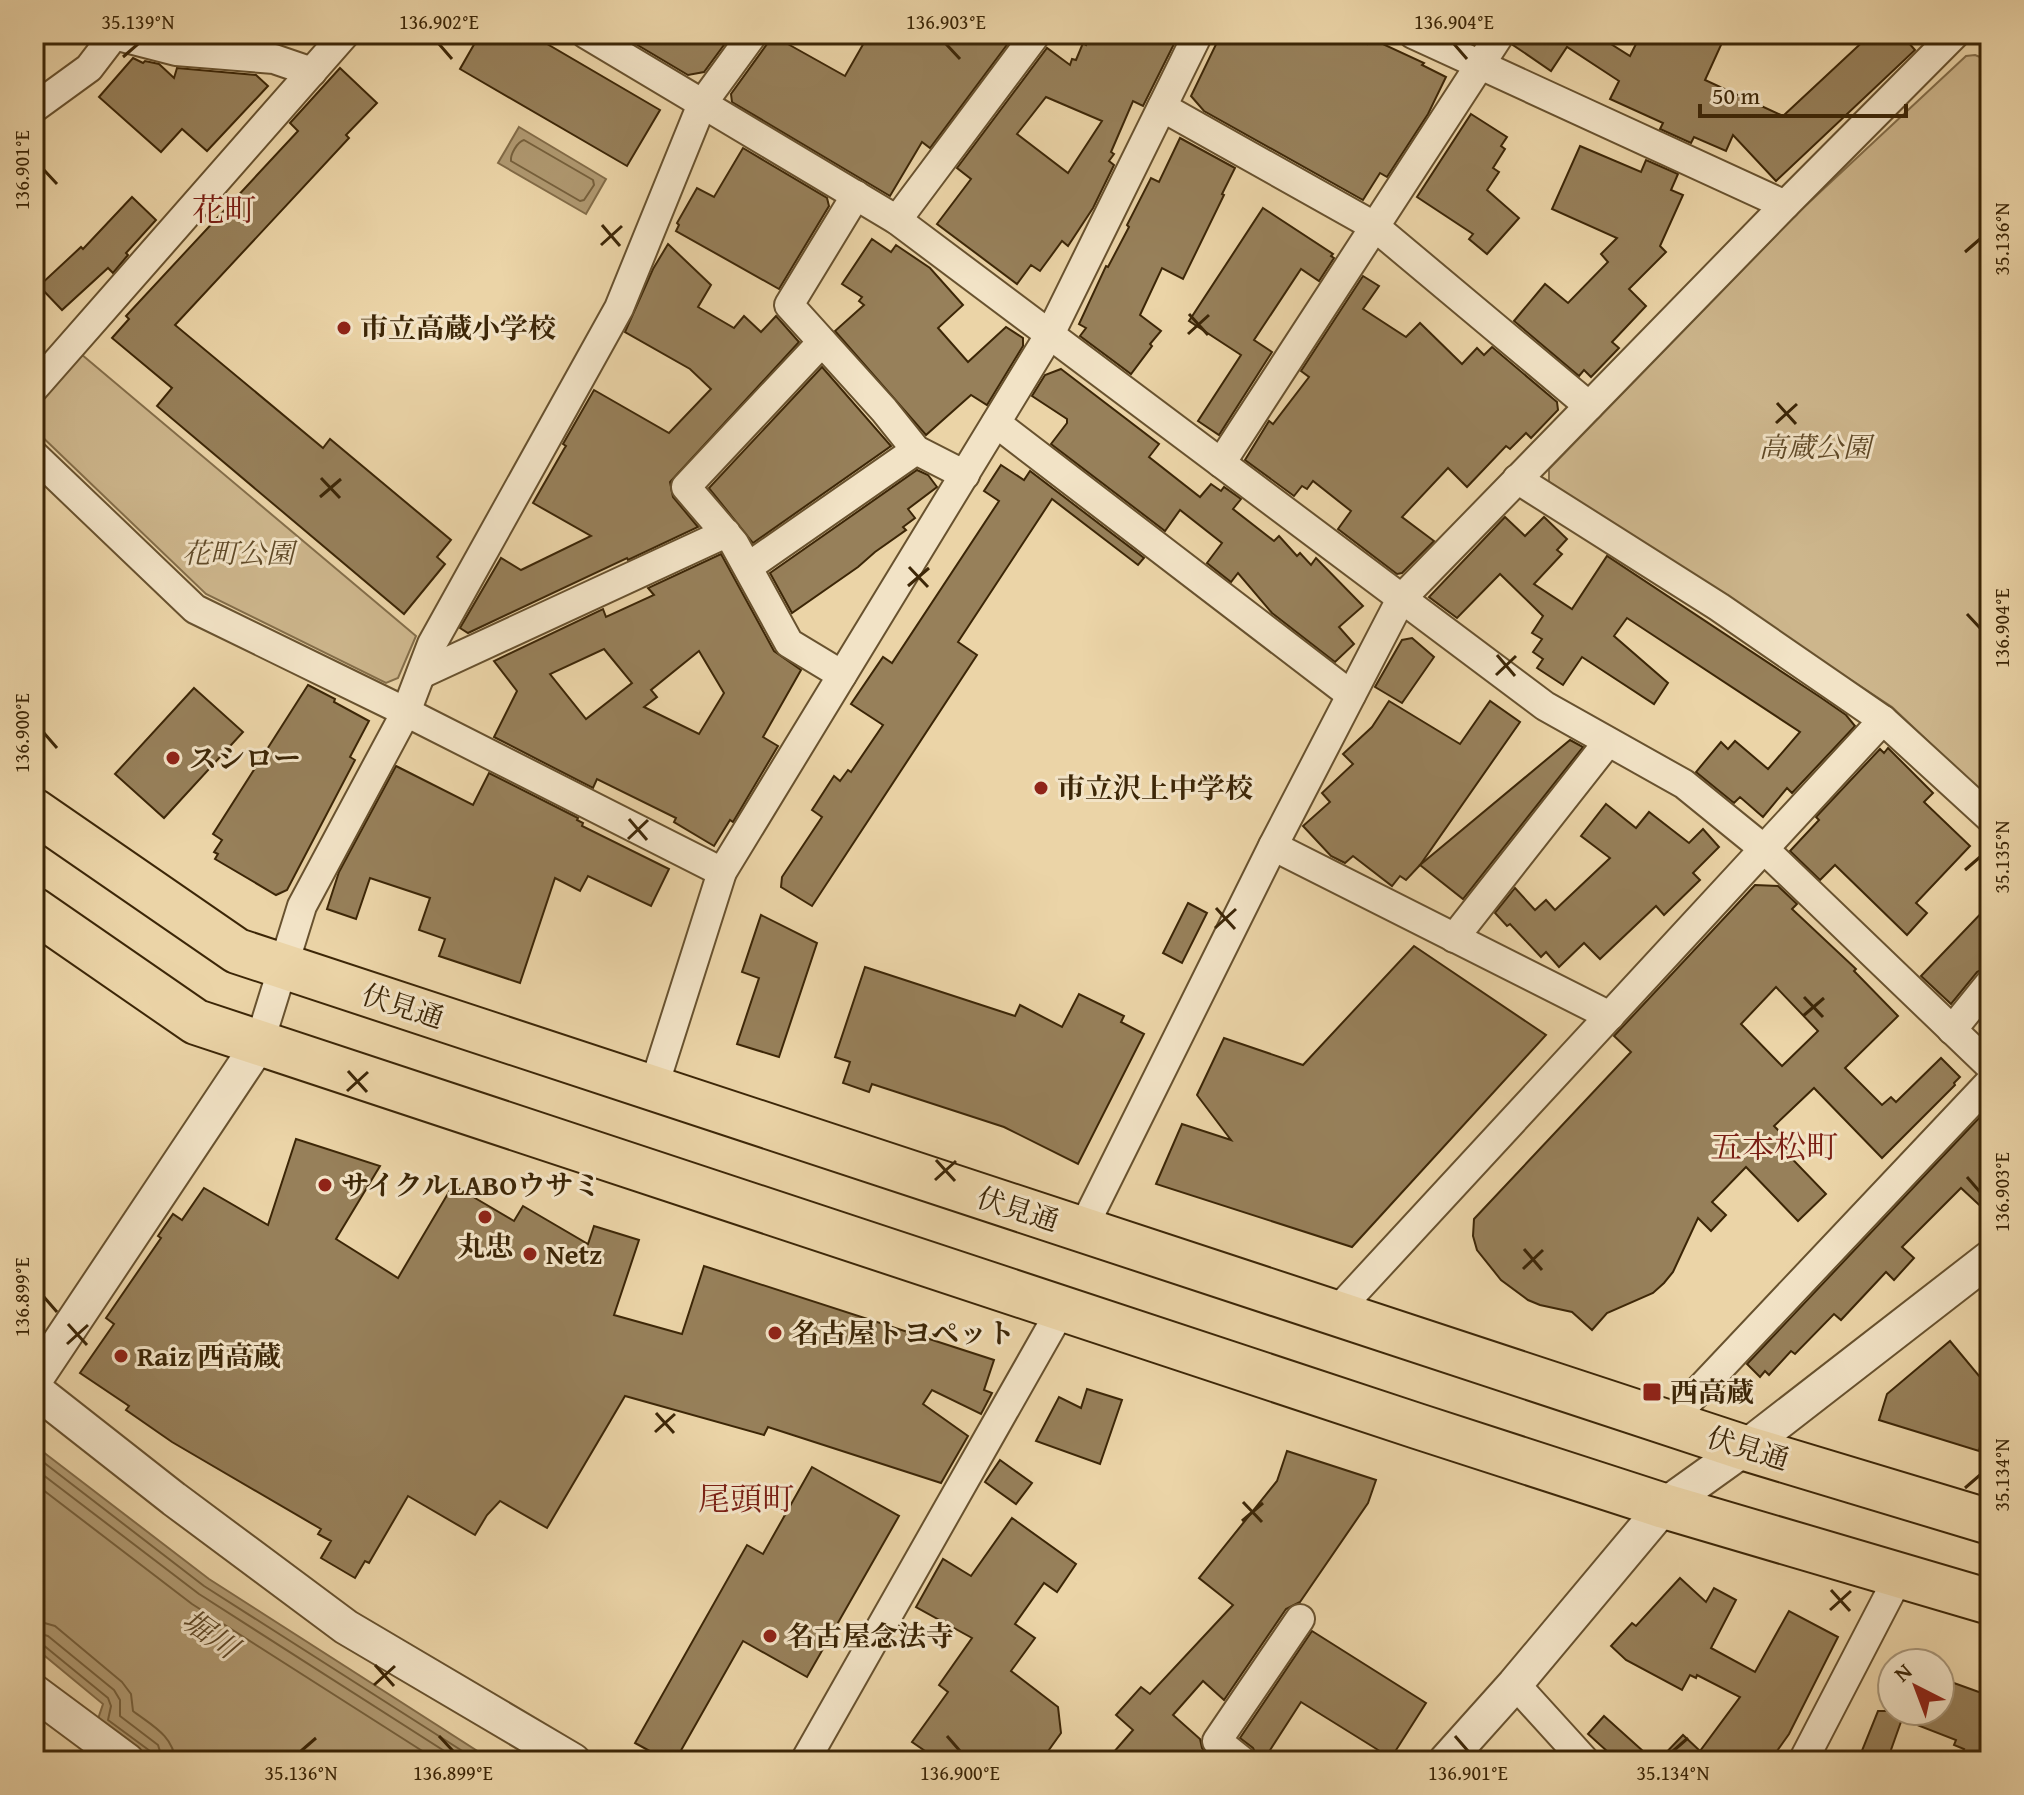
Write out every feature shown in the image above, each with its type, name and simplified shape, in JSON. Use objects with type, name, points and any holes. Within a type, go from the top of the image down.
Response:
[{"type":"highway","name":"伏見通","points":[[34,811],[237,951],[1668,1423],[1990,1522]]},
{"type":"highway","points":[[34,910],[196,1022],[1061,1310],[1664,1506],[1990,1602]]},
{"type":"street","points":[[34,388],[345,34]]},
{"type":"street","points":[[586,34],[897,220],[1545,706],[1684,784],[1764,849],[1990,1066]]},
{"type":"street","points":[[34,1381],[259,1044],[302,906],[406,712],[432,644],[619,308],[702,104],[753,34]]},
{"type":"street","points":[[897,220],[1036,34]]},
{"type":"street","points":[[653,1089],[722,872],[1050,334],[1198,34]]},
{"type":"street","points":[[1413,34],[1785,205]]},
{"type":"street","points":[[1221,463],[1500,34]]},
{"type":"street","points":[[1082,1230],[1273,846],[1401,599],[1955,34]]},
{"type":"street","points":[[34,108],[89,68],[113,35],[176,51],[274,59],[312,72]]},
{"type":"street","points":[[1162,107],[1374,226],[1589,406]]},
{"type":"street","points":[[856,195],[789,305],[916,450],[965,475]]},
{"type":"street","points":[[822,342],[686,487],[726,533],[789,643],[842,675]]},
{"type":"street","points":[[996,423],[1351,695]]},
{"type":"street","points":[[748,567],[916,450]]},
{"type":"street","points":[[34,455],[195,609],[722,872]]},
{"type":"street","points":[[1517,479],[1719,607],[1883,720],[1990,818]]},
{"type":"street","points":[[421,674],[726,533]]},
{"type":"street","points":[[1335,1313],[1883,720]]},
{"type":"street","points":[[1454,938],[1608,742]]},
{"type":"street","points":[[1273,846],[1610,1016]]},
{"type":"street","points":[[1952,1030],[1990,983]]},
{"type":"street","points":[[1668,1423],[1990,1082]]},
{"type":"street","points":[[1446,1761],[1515,1684],[1664,1506],[1745,1448],[1990,1258]]},
{"type":"street","points":[[805,1761],[1061,1310]]},
{"type":"street","points":[[34,1389],[174,1499],[346,1627],[573,1761]]},
{"type":"street","points":[[1803,1761],[1899,1576]]},
{"type":"street","points":[[1242,1761],[1217,1741],[1300,1619]]},
{"type":"street","points":[[1515,1684],[1585,1761]]},
{"type":"street","points":[[34,1692],[127,1761]]},
{"type":"green space","name":"高蔵公園","points":[[1975,55],[1990,61],[1990,800],[1892,707],[1549,482],[1549,469],[1802,209],[1966,56]]},
{"type":"green space","name":"花町公園","points":[[81,354],[416,636],[398,678],[386,683],[206,594],[34,429],[34,407]]},
{"type":"water","points":[[519,127],[606,179],[586,214],[498,163]]},
{"type":"water","name":"堀川","points":[[34,1445],[209,1579],[493,1761],[150,1761],[97,1722],[103,1704],[34,1647]]},
{"type":"building","points":[[480,34],[530,34],[660,110],[627,166],[460,69]]},
{"type":"building","points":[[619,34],[732,34],[704,72],[688,75]]},
{"type":"building","points":[[770,34],[845,76],[869,34],[1015,34],[930,148],[922,142],[890,196],[732,102],[731,94],[767,44]]},
{"type":"building","points":[[1091,34],[1179,34],[1143,106],[1133,101],[1111,152],[1114,154],[1109,161],[1114,165],[1093,208],[1068,246],[1062,241],[1040,271],[1031,265],[1017,284],[937,224],[971,179],[957,168],[1047,48],[1070,65],[1072,59],[1076,60],[1083,43],[1086,45]],"holes":[[[1046,97],[1102,121],[1068,173],[1017,134]]]},
{"type":"building","points":[[1221,34],[1348,34],[1367,44],[1370,38],[1424,63],[1422,65],[1446,77],[1428,114],[1387,177],[1380,173],[1363,200],[1204,111],[1191,96]]},
{"type":"building","points":[[1517,34],[1595,34],[1630,56],[1641,34],[1726,34],[1705,80],[1783,116],[1871,34],[1901,34],[1915,50],[1776,181],[1733,135],[1726,151],[1694,137],[1691,143],[1660,129],[1663,123],[1610,99],[1619,81],[1567,47],[1551,71],[1513,45]]},
{"type":"building","points":[[133,58],[143,63],[159,64],[174,78],[177,68],[256,75],[268,86],[207,151],[182,129],[161,152],[99,97]]},
{"type":"building","points":[[340,68],[377,103],[346,135],[349,138],[175,325],[323,448],[330,439],[451,540],[437,557],[445,564],[404,614],[157,406],[172,388],[112,338],[129,319],[126,316],[298,131],[290,123]]},
{"type":"building","points":[[1471,114],[1507,137],[1501,146],[1505,149],[1493,168],[1499,172],[1487,190],[1519,218],[1487,254],[1469,239],[1473,234],[1417,197]]},
{"type":"building","points":[[1180,138],[1235,168],[1183,279],[1162,268],[1140,315],[1161,331],[1131,374],[1080,336],[1086,328],[1079,324],[1151,178],[1159,182]]},
{"type":"building","points":[[1580,146],[1641,172],[1646,160],[1678,174],[1671,190],[1683,195],[1660,246],[1666,252],[1629,289],[1646,306],[1612,342],[1619,348],[1591,377],[1584,370],[1579,376],[1514,321],[1545,284],[1568,303],[1608,262],[1601,254],[1617,238],[1552,209]]},
{"type":"building","points":[[743,148],[827,198],[829,206],[779,289],[676,231],[677,223],[697,188],[714,197]]},
{"type":"building","points":[[132,197],[156,220],[126,253],[128,255],[113,273],[108,268],[62,310],[39,286],[81,247],[83,249]]},
{"type":"building","points":[[1263,208],[1333,254],[1331,256],[1334,258],[1319,281],[1301,269],[1254,340],[1272,352],[1219,435],[1198,421],[1241,355],[1189,321]]},
{"type":"building","points":[[872,239],[891,252],[896,245],[930,268],[963,305],[938,328],[968,362],[1006,327],[1023,338],[1023,346],[987,405],[971,395],[926,435],[835,331],[864,305],[859,301],[862,297],[842,284]]},
{"type":"building","points":[[668,244],[711,285],[698,307],[734,328],[744,316],[761,332],[776,316],[799,342],[670,482],[673,497],[698,527],[468,633],[460,628],[501,558],[521,570],[591,536],[533,503],[594,390],[669,433],[711,389],[690,369],[625,332],[653,269]]},
{"type":"building","points":[[1363,276],[1379,286],[1363,309],[1406,337],[1420,323],[1462,364],[1477,348],[1484,355],[1492,347],[1557,402],[1558,410],[1531,438],[1526,433],[1510,449],[1506,446],[1467,487],[1448,468],[1402,517],[1434,541],[1402,573],[1397,574],[1338,529],[1351,511],[1313,481],[1307,489],[1302,486],[1294,496],[1245,460],[1269,421],[1273,424],[1309,377],[1301,371]]},
{"type":"building","points":[[822,367],[891,446],[753,543],[709,488]]},
{"type":"building","points":[[1061,369],[1159,444],[1149,457],[1200,497],[1211,484],[1221,491],[1224,487],[1241,499],[1233,509],[1274,541],[1279,536],[1297,556],[1300,553],[1311,565],[1316,558],[1363,606],[1339,627],[1354,644],[1335,662],[1272,613],[1238,573],[1231,582],[1207,563],[1222,543],[1180,510],[1165,531],[1051,444],[1067,419],[1032,396],[1045,375]]},
{"type":"building","points":[[1001,465],[1024,480],[1030,471],[1144,558],[1138,565],[1052,499],[958,642],[977,655],[812,906],[781,887],[782,877],[822,817],[812,810],[834,776],[840,781],[848,770],[851,772],[883,725],[851,704],[883,657],[892,663],[999,501],[984,491]]},
{"type":"building","points":[[917,470],[928,475],[937,487],[908,509],[915,518],[903,527],[906,530],[792,613],[770,573]]},
{"type":"building","points":[[1505,517],[1525,536],[1544,517],[1567,539],[1557,550],[1562,554],[1534,584],[1572,609],[1607,556],[1820,697],[1846,715],[1855,726],[1792,793],[1787,788],[1763,817],[1740,797],[1734,803],[1696,772],[1721,742],[1728,749],[1735,741],[1768,769],[1800,732],[1627,618],[1614,636],[1668,683],[1654,704],[1582,657],[1563,685],[1537,668],[1543,659],[1533,652],[1542,639],[1532,633],[1543,616],[1500,574],[1457,618],[1429,597]]},
{"type":"building","points":[[721,554],[774,651],[801,670],[763,737],[778,746],[733,822],[730,820],[714,846],[674,822],[676,818],[597,779],[593,788],[494,737],[517,691],[494,661],[603,609],[606,617],[654,595],[648,588]],"holes":[[[604,649],[632,683],[586,719],[550,674]],[[699,651],[724,693],[699,734],[644,707],[657,697],[651,690]]]},
{"type":"building","points":[[1412,638],[1434,657],[1402,703],[1375,687],[1402,640]]},
{"type":"building","points":[[308,685],[369,721],[350,757],[355,760],[287,890],[276,895],[215,859],[218,854],[214,852],[222,840],[213,834]]},
{"type":"building","points":[[194,688],[243,732],[164,818],[115,774]]},
{"type":"building","points":[[1389,701],[1460,744],[1490,701],[1520,722],[1420,865],[1406,880],[1400,876],[1392,886],[1353,856],[1345,863],[1331,856],[1303,826],[1330,802],[1322,793],[1353,764],[1343,754],[1372,727]]},
{"type":"building","points":[[1570,740],[1583,747],[1463,899],[1420,865]]},
{"type":"building","points":[[1888,748],[1933,793],[1924,802],[1970,846],[1916,903],[1927,913],[1907,935],[1835,865],[1820,880],[1790,851],[1819,820],[1816,817],[1880,749],[1884,753]]},
{"type":"building","points":[[396,766],[473,805],[489,773],[578,818],[582,826],[669,869],[651,906],[588,876],[580,891],[555,878],[520,983],[439,956],[445,939],[419,930],[430,898],[370,878],[356,919],[327,909],[339,872]]},
{"type":"building","points":[[1606,804],[1636,828],[1649,812],[1689,843],[1703,829],[1719,847],[1693,873],[1700,880],[1664,915],[1656,906],[1600,959],[1584,943],[1559,967],[1546,952],[1541,957],[1510,924],[1507,926],[1495,913],[1515,888],[1535,910],[1546,900],[1555,910],[1610,858],[1581,836]]},
{"type":"building","points":[[1755,885],[1778,886],[1797,904],[1792,909],[1856,969],[1854,971],[1898,1016],[1845,1068],[1882,1105],[1891,1097],[1896,1102],[1941,1058],[1960,1077],[1882,1158],[1814,1088],[1774,1126],[1782,1134],[1775,1141],[1826,1194],[1798,1221],[1746,1167],[1712,1202],[1726,1215],[1711,1231],[1698,1218],[1673,1272],[1664,1283],[1653,1293],[1607,1313],[1592,1330],[1572,1312],[1528,1300],[1501,1280],[1477,1250],[1473,1236],[1474,1219],[1631,1052],[1614,1036]],"holes":[[[1776,987],[1818,1031],[1782,1066],[1741,1024]]]},
{"type":"building","points":[[1188,903],[1207,913],[1182,963],[1163,953]]},
{"type":"building","points":[[1990,904],[1990,965],[1977,972],[1951,1004],[1921,976]]},
{"type":"building","points":[[761,915],[817,943],[779,1057],[737,1044],[759,978],[742,972]]},
{"type":"building","points":[[1414,946],[1546,1035],[1352,1247],[1156,1184],[1182,1124],[1231,1140],[1197,1095],[1224,1038],[1303,1065]]},
{"type":"building","points":[[865,967],[1015,1016],[1020,1005],[1062,1027],[1079,994],[1124,1016],[1121,1022],[1144,1034],[1078,1164],[1004,1127],[872,1084],[869,1092],[843,1083],[850,1062],[835,1057]]},
{"type":"building","points":[[1980,1117],[1990,1127],[1990,1215],[1961,1188],[1902,1247],[1914,1258],[1894,1280],[1886,1272],[1841,1320],[1834,1314],[1795,1354],[1791,1351],[1769,1375],[1765,1371],[1760,1377],[1747,1364]]},
{"type":"building","points":[[296,1139],[380,1166],[336,1239],[398,1278],[453,1185],[514,1221],[523,1206],[588,1244],[594,1226],[639,1240],[614,1315],[682,1334],[704,1266],[994,1360],[984,1390],[992,1393],[981,1414],[932,1390],[923,1404],[968,1436],[941,1483],[768,1427],[764,1435],[625,1396],[547,1528],[500,1501],[475,1535],[408,1496],[369,1563],[365,1561],[355,1578],[321,1558],[331,1541],[318,1534],[321,1529],[172,1442],[126,1410],[129,1406],[80,1373],[114,1324],[106,1318],[161,1238],[158,1236],[173,1214],[182,1220],[204,1188],[268,1225]]},
{"type":"building","points":[[1950,1341],[1990,1389],[1990,1450],[1980,1447],[1979,1451],[1879,1420],[1887,1394]]},
{"type":"building","points":[[1087,1389],[1122,1400],[1100,1464],[1036,1441],[1059,1397],[1081,1408]]},
{"type":"building","points":[[1287,1451],[1376,1480],[1368,1503],[1300,1602],[1286,1609],[1224,1700],[1203,1681],[1173,1715],[1200,1739],[1202,1748],[1215,1761],[1106,1761],[1133,1730],[1116,1715],[1141,1687],[1150,1694],[1233,1605],[1199,1578],[1277,1481]]},
{"type":"building","points":[[1000,1460],[1032,1483],[1016,1504],[985,1482]]},
{"type":"building","points":[[812,1467],[899,1516],[807,1677],[743,1641],[675,1761],[668,1761],[635,1743],[747,1545],[763,1554]]},
{"type":"building","points":[[1012,1518],[1076,1564],[1057,1592],[1044,1583],[1015,1624],[1035,1638],[1011,1671],[1058,1707],[1061,1733],[1041,1761],[922,1761],[928,1753],[912,1742],[948,1692],[939,1685],[972,1638],[916,1607],[943,1559],[971,1576]]},
{"type":"building","points":[[1680,1578],[1706,1602],[1714,1588],[1736,1600],[1711,1648],[1755,1672],[1789,1611],[1838,1637],[1789,1734],[1770,1761],[1658,1761],[1683,1735],[1700,1751],[1740,1697],[1697,1675],[1696,1678],[1690,1675],[1682,1690],[1626,1660],[1611,1646],[1632,1623],[1636,1626]]},
{"type":"building","points":[[1312,1631],[1426,1703],[1391,1758],[1301,1702],[1263,1761],[1259,1761],[1253,1748],[1240,1738]]},
{"type":"building","points":[[1956,1684],[1990,1696],[1990,1761],[1958,1761],[1964,1749],[1954,1745],[1956,1740],[1923,1727],[1956,1727]]},
{"type":"building","points":[[1604,1716],[1654,1761],[1618,1761],[1588,1734]]},
{"type":"building","points":[[1876,1716],[1876,1727],[1899,1727],[1887,1761],[1861,1753]]},
{"type":"place","name":"市立高蔵小学校","points":[[344,328]]},
{"type":"place","name":"スシロー","points":[[173,758]]},
{"type":"place","name":"市立沢上中学校","points":[[1041,788]]},
{"type":"place","name":"サイクルLABOウサミ","points":[[325,1185]]},
{"type":"place","name":"丸忠","points":[[485,1217]]},
{"type":"place","name":"Netz","points":[[530,1254]]},
{"type":"place","name":"名古屋トヨペット","points":[[775,1333]]},
{"type":"place","name":"Raiz 西高蔵","points":[[121,1356]]},
{"type":"place","name":"西高蔵","points":[[1652,1392]]},
{"type":"place","name":"名古屋念法寺","points":[[770,1636]]},
{"type":"district","name":"花町","points":[[224,210]]},
{"type":"district","name":"五本松町","points":[[1774,1147]]},
{"type":"district","name":"尾頭町","points":[[746,1499]]}]
